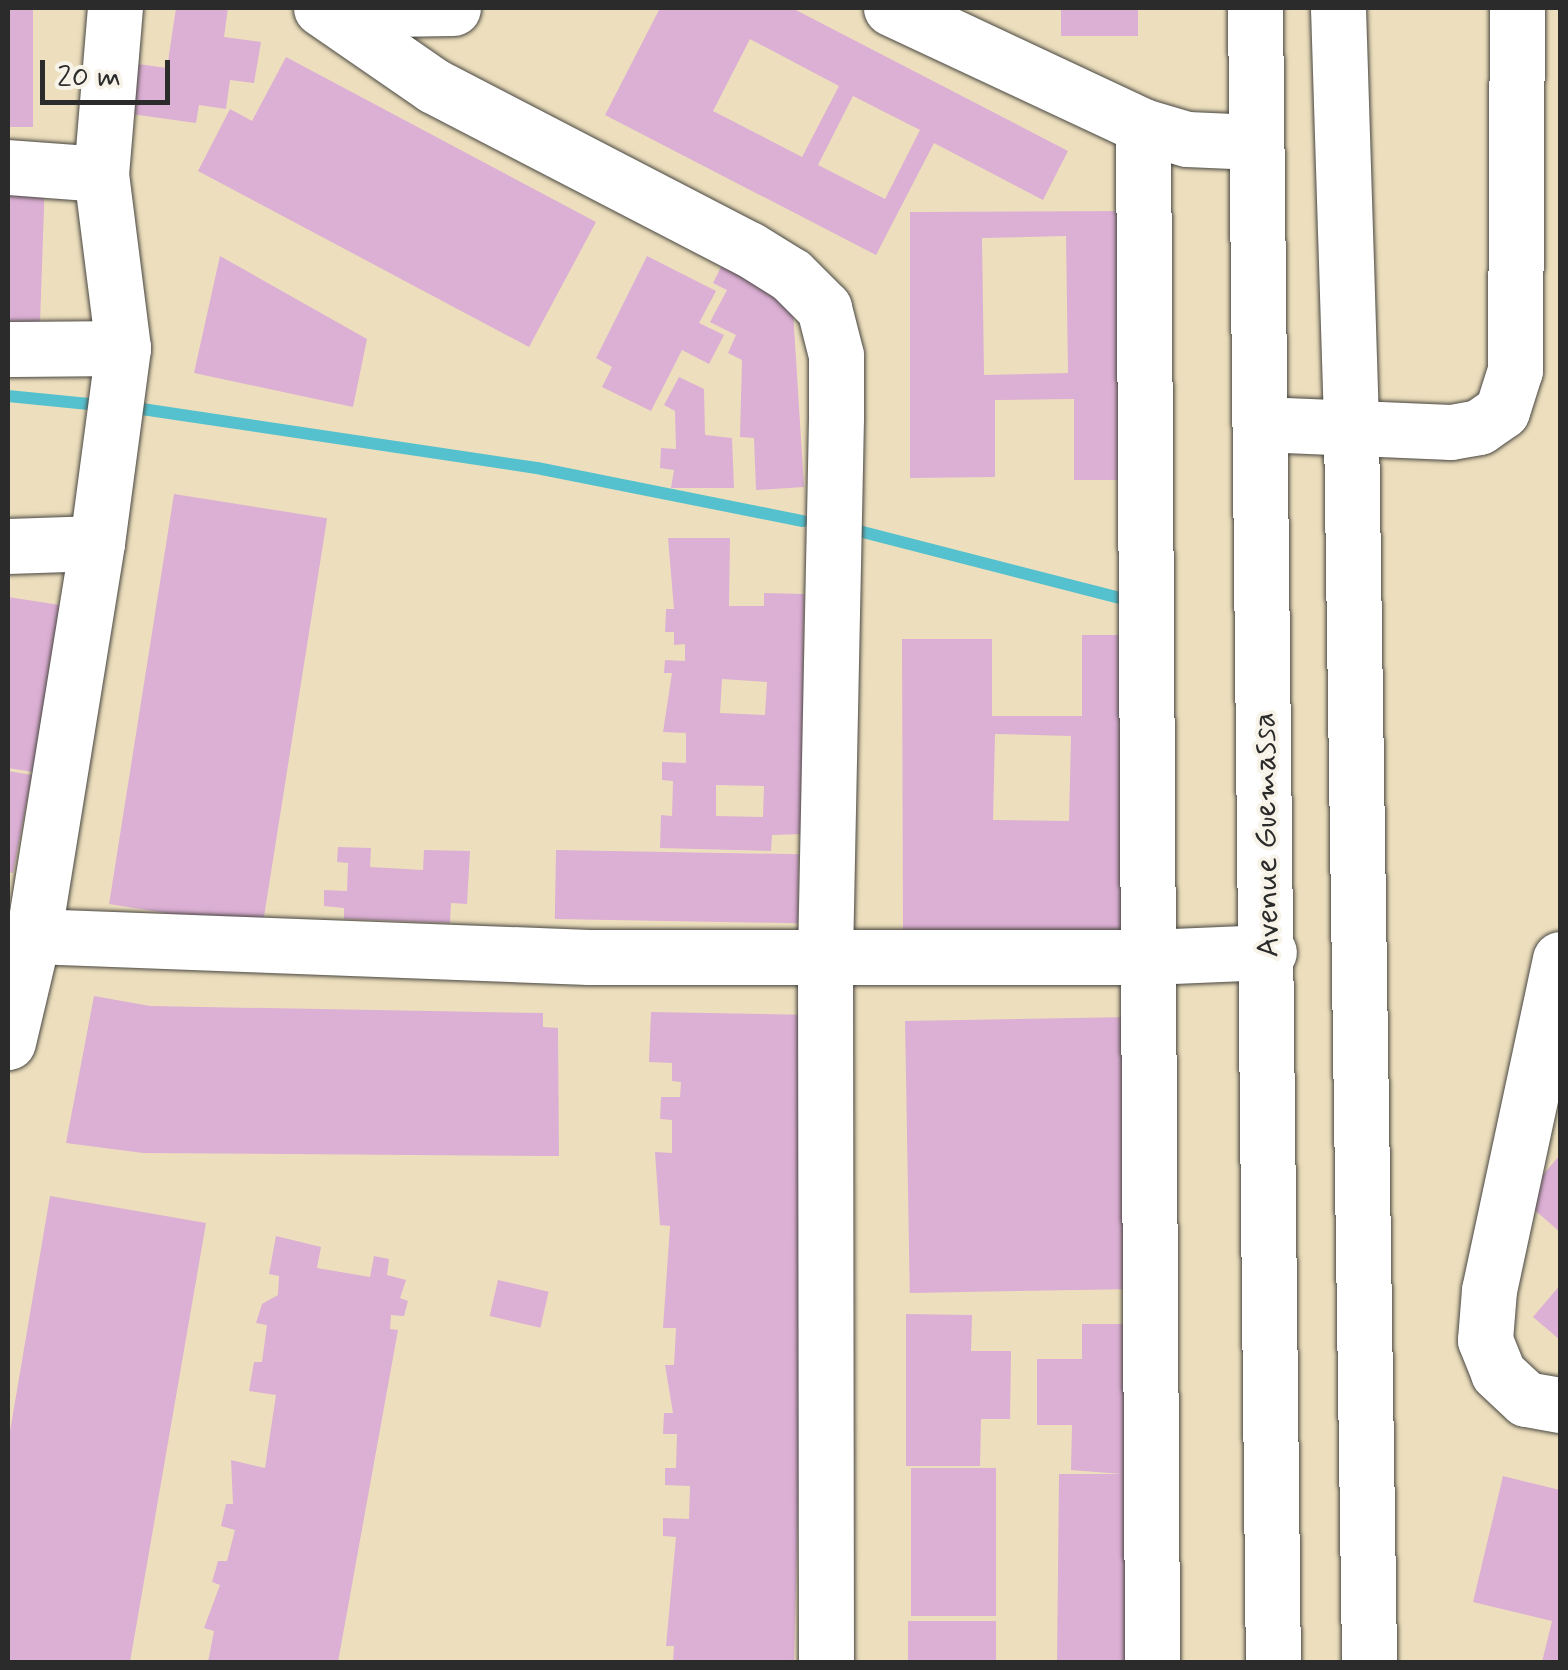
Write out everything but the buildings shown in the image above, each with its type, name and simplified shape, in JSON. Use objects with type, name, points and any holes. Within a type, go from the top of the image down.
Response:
[{"type":"street","points":[[8,1042],[33,936],[97,544],[124,348],[101,174],[114,8]]},
{"type":"street","points":[[324,8],[453,8]]},
{"type":"street","points":[[324,8],[434,86],[791,274],[824,308],[836,386],[825,958],[826,1662]]},
{"type":"street","points":[[891,8],[1143,126],[1187,138],[1256,142]]},
{"type":"street","name":"Avenue Guemassa","points":[[1255,8],[1270,952],[1274,1662]]},
{"type":"street","points":[[1338,8],[1352,430],[1369,1662]]},
{"type":"street","points":[[1261,424],[1352,430],[1479,427],[1502,411],[1512,392],[1539,75],[1517,8]]},
{"type":"street","points":[[1143,126],[1152,1662]]},
{"type":"street","points":[[8,167],[101,174]]},
{"type":"street","points":[[8,348],[124,348]]},
{"type":"street","points":[[8,546],[97,544]]},
{"type":"street","points":[[33,936],[531,955],[1149,958],[1270,952]]},
{"type":"street","points":[[1560,958],[1489,1290],[1485,1340],[1498,1373],[1526,1398],[1560,1405]]},
{"type":"waterway","points":[[8,396],[89,404]]},
{"type":"waterway","points":[[142,409],[537,468],[803,521]]},
{"type":"waterway","points":[[855,530],[1135,602]]}]
